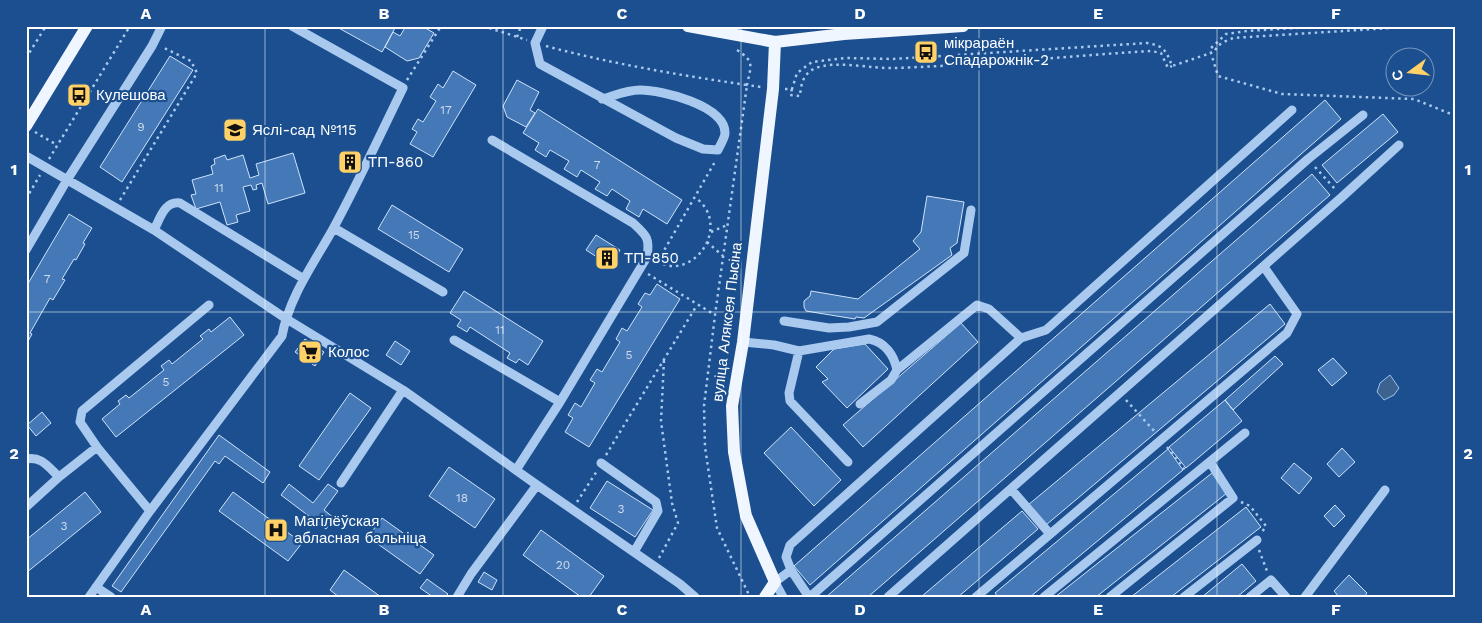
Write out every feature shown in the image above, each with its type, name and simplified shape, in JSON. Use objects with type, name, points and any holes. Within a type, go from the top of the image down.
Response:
[{"type":"main road","points":[[30,129],[87,26]]},
{"type":"main road","points":[[688,26],[775,42],[844,34],[964,26]]},
{"type":"main road","name":"вуліца Аляксея Пысіна","points":[[775,42],[773,89],[742,342],[732,406],[734,452],[746,516],[776,582]]},
{"type":"main road","points":[[765,597],[776,582]]},
{"type":"street","points":[[26,250],[67,180],[152,46],[162,26]]},
{"type":"street","points":[[89,597],[150,511],[282,336],[285,318],[304,279],[334,228],[403,88],[292,26]]},
{"type":"street","points":[[543,26],[535,43],[540,64],[602,99],[703,150],[718,150],[726,134],[723,123],[713,113],[665,92],[638,90],[602,99]]},
{"type":"street","points":[[1292,110],[1046,330],[1021,338],[790,545],[786,557],[790,570],[810,597],[1308,159],[1363,116]]},
{"type":"street","points":[[492,140],[634,223],[649,243],[647,257],[640,269],[560,402],[516,470]]},
{"type":"street","points":[[888,597],[1400,145]]},
{"type":"street","points":[[26,156],[154,230],[285,318],[403,390],[680,584],[695,597]]},
{"type":"street","points":[[154,230],[168,205],[173,202],[180,204],[304,279]]},
{"type":"street","points":[[784,321],[829,328],[849,328],[877,322],[964,253],[971,210]]},
{"type":"street","points":[[334,228],[443,292]]},
{"type":"street","points":[[976,597],[1287,332],[1297,314],[1264,267]]},
{"type":"street","points":[[150,511],[97,447],[80,422],[82,410],[208,305]]},
{"type":"street","points":[[860,404],[891,380],[897,370],[977,305],[988,309],[1021,338]]},
{"type":"street","points":[[742,342],[774,345],[799,351],[869,339],[879,341],[890,352],[895,358],[897,370]]},
{"type":"street","points":[[454,340],[560,402]]},
{"type":"street","points":[[799,351],[789,393],[790,401],[848,462]]},
{"type":"street","points":[[341,484],[403,390]]},
{"type":"street","points":[[1044,597],[1245,433]]},
{"type":"street","points":[[26,507],[59,477],[97,447]]},
{"type":"street","points":[[26,459],[40,459],[59,477]]},
{"type":"street","points":[[1110,597],[1233,498],[1210,462]]},
{"type":"street","points":[[601,463],[656,502],[658,511],[634,552]]},
{"type":"street","points":[[457,597],[471,574],[537,485]]},
{"type":"street","points":[[1011,489],[1050,534]]},
{"type":"street","points":[[1305,597],[1385,490]]},
{"type":"street","points":[[1184,597],[1257,540]]},
{"type":"street","points":[[776,582],[790,570]]},
{"type":"street","points":[[1250,597],[1271,580],[1286,597]]},
{"type":"street","name":"вуліца Аляксея Пысіна","points":[[776,582],[783,597]]},
{"type":"street","points":[[96,587],[112,597]]},
{"type":"street","points":[[986,588],[993,597]]},
{"type":"path","points":[[26,58],[46,26]]},
{"type":"path","points":[[26,199],[130,26]]},
{"type":"path","points":[[403,88],[441,26]]},
{"type":"path","points":[[483,26],[590,58],[676,74],[763,87]]},
{"type":"path","points":[[517,37],[521,26]]},
{"type":"path","points":[[1326,26],[1226,34],[1210,49],[1218,76],[1282,94],[1414,99],[1456,116]]},
{"type":"path","points":[[1172,66],[1168,53],[1160,46],[1146,43],[893,59],[846,58],[812,62],[797,73],[790,95],[800,96],[801,83],[806,74],[824,66],[848,65],[893,68],[1151,51],[1162,53],[1168,68],[1215,52],[1216,48],[1223,42],[1232,38],[1421,26]]},
{"type":"path","points":[[115,208],[197,73],[190,61],[164,46],[152,46]]},
{"type":"path","points":[[737,50],[747,57],[751,65],[727,225],[704,406],[705,447],[717,528],[750,597]]},
{"type":"path","points":[[783,90],[792,89]]},
{"type":"path","points":[[30,129],[57,145]]},
{"type":"path","points":[[649,275],[715,164],[718,150]]},
{"type":"path","points":[[1308,159],[1342,198]]},
{"type":"path","points":[[657,262],[675,267],[693,260],[707,242],[710,232],[709,218],[706,208],[695,197]]},
{"type":"path","points":[[710,232],[727,225]]},
{"type":"path","points":[[707,242],[724,256]]},
{"type":"path","points":[[640,269],[715,315]]},
{"type":"path","points":[[573,510],[697,305]]},
{"type":"path","points":[[654,566],[678,523],[672,503],[661,421],[664,359]]},
{"type":"water","points":[[1390,375],[1399,388],[1394,395],[1384,400],[1377,392],[1380,383]]},
{"type":"building","points":[[335,26],[393,26],[395,28],[382,52]]},
{"type":"building","points":[[406,26],[422,26],[434,33],[419,58],[407,61],[385,47],[393,32],[400,36]]},
{"type":"building","points":[[170,56],[193,70],[122,182],[100,167]]},
{"type":"building","points":[[453,71],[476,85],[433,157],[410,144],[417,132],[412,129],[418,119],[423,122],[436,101],[430,97],[438,84],[443,88]]},
{"type":"building","points":[[517,80],[539,92],[530,110],[535,113],[526,127],[507,117],[503,106]]},
{"type":"building","points":[[1325,100],[1341,119],[810,585],[794,566]]},
{"type":"building","points":[[538,109],[682,200],[667,224],[643,209],[639,217],[626,209],[630,201],[612,189],[607,196],[595,189],[600,182],[581,170],[577,177],[564,169],[569,161],[550,150],[546,157],[535,150],[539,143],[523,133]]},
{"type":"building","points":[[1383,114],[1398,132],[1337,183],[1322,165]]},
{"type":"building","points":[[293,153],[305,193],[268,204],[262,183],[256,185],[257,189],[253,190],[251,185],[243,187],[250,211],[236,215],[238,222],[227,225],[220,202],[196,209],[191,195],[196,194],[192,180],[213,174],[211,166],[215,164],[214,159],[225,155],[227,160],[243,155],[250,178],[259,175],[256,164]]},
{"type":"building","name":"ТП-860","points":[[348,156],[357,161],[352,169],[343,164]]},
{"type":"building","points":[[1312,174],[1330,195],[868,597],[826,597]]},
{"type":"building","points":[[927,196],[964,202],[957,243],[950,248],[952,255],[864,318],[856,317],[855,319],[806,311],[804,301],[810,296],[811,291],[858,299],[920,249],[913,241],[921,232]]},
{"type":"building","points":[[392,205],[463,249],[449,272],[378,229]]},
{"type":"building","points":[[69,214],[92,228],[76,260],[74,259],[62,279],[65,280],[53,300],[50,298],[30,333],[32,334],[26,345],[26,287]]},
{"type":"building","name":"ТП-850","points":[[596,235],[620,250],[611,266],[586,250]]},
{"type":"building","points":[[657,284],[680,299],[589,447],[565,432],[573,418],[568,415],[575,403],[581,407],[595,383],[590,380],[597,369],[602,372],[620,342],[616,339],[622,328],[627,331],[642,307],[638,304],[645,293],[650,295]]},
{"type":"building","points":[[464,291],[543,341],[528,365],[519,359],[516,363],[507,358],[510,353],[470,327],[467,332],[457,326],[461,320],[450,313]]},
{"type":"building","points":[[1270,304],[1285,324],[1046,525],[1028,505]]},
{"type":"building","points":[[230,317],[244,335],[116,437],[102,419],[120,404],[118,401],[126,395],[129,398],[164,370],[161,366],[169,360],[172,364],[203,339],[200,336],[209,329],[211,332]]},
{"type":"building","points":[[961,323],[978,342],[863,447],[843,425]]},
{"type":"building","name":"Колос","points":[[305,339],[324,352],[315,366],[295,352]]},
{"type":"building","points":[[395,341],[410,351],[401,365],[386,355]]},
{"type":"building","points":[[865,344],[888,369],[847,408],[822,382],[828,379],[816,367],[834,349]]},
{"type":"building","points":[[1275,356],[1283,364],[1233,410],[1225,400]]},
{"type":"building","points":[[1333,358],[1347,373],[1332,386],[1318,370]]},
{"type":"building","points":[[350,393],[371,408],[319,480],[299,466]]},
{"type":"building","points":[[1225,400],[1242,421],[1186,468],[1169,447]]},
{"type":"building","points":[[42,412],[51,423],[36,436],[27,425]]},
{"type":"building","points":[[791,427],[841,480],[814,506],[764,453]]},
{"type":"building","points":[[219,435],[270,472],[263,483],[225,456],[219,464],[215,461],[121,592],[112,586]]},
{"type":"building","points":[[1342,448],[1355,462],[1339,477],[1327,464]]},
{"type":"building","points":[[1168,449],[1183,470],[1030,597],[998,597],[995,593]]},
{"type":"building","points":[[1294,463],[1312,478],[1299,494],[1281,478]]},
{"type":"building","points":[[449,467],[495,499],[475,528],[429,496]]},
{"type":"building","points":[[1212,473],[1227,493],[1096,597],[1055,597]]},
{"type":"building","points":[[607,481],[653,510],[635,537],[590,508]]},
{"type":"building","points":[[289,484],[313,503],[328,484],[338,491],[324,510],[334,518],[326,529],[281,495]]},
{"type":"building","points":[[85,492],[101,512],[26,573],[26,540]]},
{"type":"building","points":[[233,492],[302,543],[288,561],[219,511]]},
{"type":"building","points":[[1335,505],[1345,516],[1334,527],[1324,516]]},
{"type":"building","points":[[1246,507],[1261,527],[1171,597],[1131,597]]},
{"type":"building","points":[[1022,511],[1038,529],[958,597],[921,597]]},
{"type":"building","points":[[382,518],[434,555],[420,574],[368,537]]},
{"type":"building","points":[[541,530],[604,576],[589,597],[581,597],[523,555]]},
{"type":"building","points":[[1242,564],[1256,581],[1237,597],[1202,597]]},
{"type":"building","points":[[344,570],[381,597],[339,597],[330,590]]},
{"type":"building","points":[[484,572],[497,580],[492,590],[478,582]]},
{"type":"building","points":[[1349,575],[1367,593],[1364,597],[1339,597],[1334,591]]},
{"type":"building","points":[[427,579],[448,594],[445,597],[433,597],[420,588]]},
{"type":"place","name":"мікрараён Спадарожнік-2","points":[[926,52]]},
{"type":"place","name":"Кулешова","points":[[79,95]]},
{"type":"place","name":"Яслі-сад №115","points":[[235,130]]},
{"type":"place","name":"ТП-860","points":[[350,162]]},
{"type":"place","name":"ТП-850","points":[[607,258]]},
{"type":"place","name":"Колос","points":[[310,352]]},
{"type":"place","name":"Магілёўская абласная бальніца","points":[[276,530]]}]
